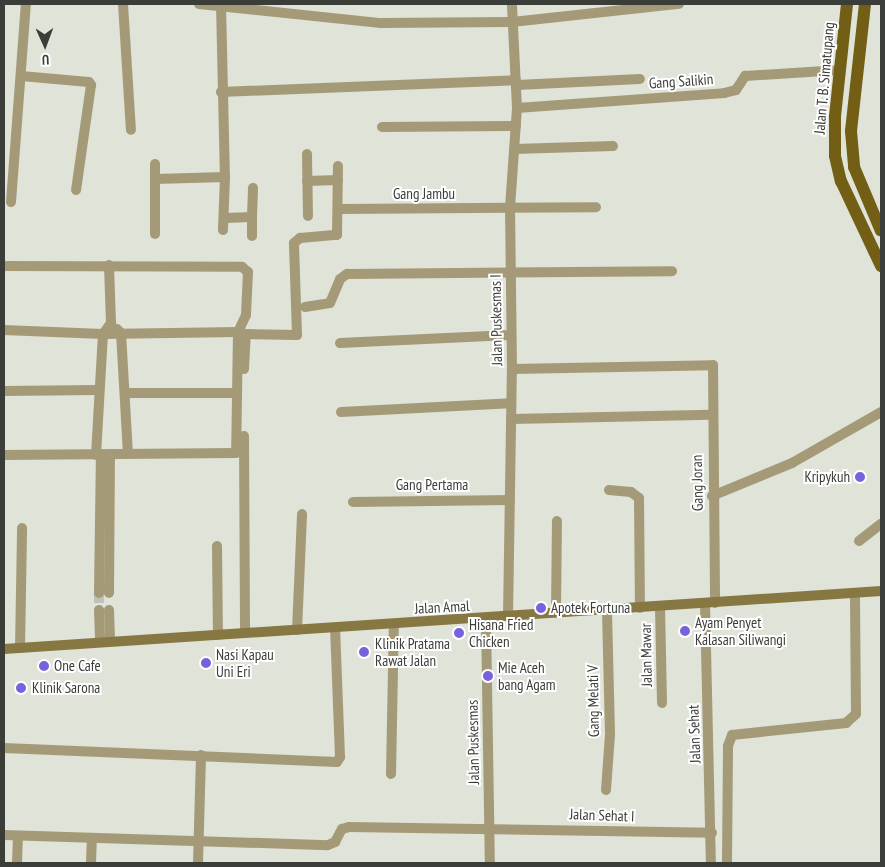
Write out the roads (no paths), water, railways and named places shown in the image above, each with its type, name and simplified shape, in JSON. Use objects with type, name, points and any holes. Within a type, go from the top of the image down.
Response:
[{"type":"main road","name":"Jalan T. B. Simatupang","points":[[847,4],[840,70],[835,156],[841,181],[881,266]]},
{"type":"main road","name":"Jalan T. B. Simatupang","points":[[865,4],[851,132],[854,167],[881,231]]},
{"type":"street","points":[[11,202],[26,4]]},
{"type":"street","points":[[123,4],[130,130]]},
{"type":"street","points":[[199,4],[221,4],[381,24],[512,22],[680,4]]},
{"type":"street","points":[[221,4],[225,177],[225,218],[222,230]]},
{"type":"street","name":"Jalan Puskesmas I","points":[[508,617],[512,419],[510,208],[517,108],[512,4]]},
{"type":"street","name":"Gang Salikin","points":[[517,108],[724,93],[736,90],[745,76],[840,70]]},
{"type":"street","points":[[20,76],[89,82],[91,85],[76,190]]},
{"type":"street","points":[[222,92],[640,79]]},
{"type":"street","points":[[382,127],[516,126]]},
{"type":"street","points":[[514,149],[612,146]]},
{"type":"street","points":[[307,154],[308,216]]},
{"type":"street","points":[[154,164],[155,234]]},
{"type":"street","points":[[245,633],[245,335],[297,334],[294,243],[300,238],[335,237],[338,210],[338,166]]},
{"type":"street","points":[[154,179],[225,177]]},
{"type":"street","points":[[307,181],[338,180]]},
{"type":"street","points":[[252,236],[253,188]]},
{"type":"street","name":"Gang Jambu","points":[[338,210],[596,207]]},
{"type":"street","points":[[225,218],[252,217]]},
{"type":"street","points":[[104,593],[102,454],[98,390],[103,334],[111,323],[109,265]]},
{"type":"street","points":[[4,266],[244,267],[248,272],[246,315],[238,332],[236,453],[4,455]]},
{"type":"street","points":[[305,307],[330,303],[340,279],[347,274],[510,274],[672,270]]},
{"type":"street","points":[[111,323],[122,333],[128,453]]},
{"type":"street","points":[[4,330],[103,334],[238,332]]},
{"type":"street","points":[[340,343],[511,335]]},
{"type":"street","name":"Gang Joran","points":[[512,369],[711,363],[712,496],[710,604]]},
{"type":"street","points":[[4,391],[98,390]]},
{"type":"street","points":[[125,393],[237,393]]},
{"type":"street","points":[[341,412],[511,402]]},
{"type":"street","points":[[712,496],[792,464],[881,412]]},
{"type":"street","points":[[512,419],[711,415]]},
{"type":"street","points":[[609,490],[631,492],[639,498],[640,608]]},
{"type":"street","name":"Gang Pertama","points":[[353,502],[510,500]]},
{"type":"street","points":[[297,630],[302,514]]},
{"type":"street","points":[[556,613],[557,521]]},
{"type":"street","points":[[859,541],[881,524]]},
{"type":"street","points":[[20,648],[22,528]]},
{"type":"street","points":[[217,546],[218,636]]},
{"type":"street","name":"Jalan Amal","points":[[4,649],[105,641],[218,636],[607,611],[881,591]]},
{"type":"street","points":[[727,863],[728,746],[732,735],[846,724],[856,714],[855,593]]},
{"type":"street","name":"Jalan Sehat","points":[[710,604],[711,863]]},
{"type":"street","name":"Jalan Mawar","points":[[660,607],[662,703]]},
{"type":"street","points":[[104,610],[105,641]]},
{"type":"street","name":"Gang Melati V","points":[[606,790],[610,734],[607,611]]},
{"type":"street","name":"Jalan Puskesmas","points":[[486,619],[490,863]]},
{"type":"street","points":[[391,774],[394,624]]},
{"type":"street","points":[[4,748],[338,762],[335,628]]},
{"type":"street","points":[[198,863],[201,755]]},
{"type":"street","name":"Jalan Sehat I","points":[[4,835],[328,845],[335,842],[342,829],[349,826],[490,827],[712,833]]},
{"type":"street","points":[[17,863],[18,836]]},
{"type":"street","points":[[91,863],[92,838]]},
{"type":"tunnel","points":[[99,593],[99,610]]},
{"type":"place","name":"Kripykuh","points":[[860,477]]},
{"type":"place","name":"Apotek Fortuna","points":[[541,608]]},
{"type":"place","name":"Ayam Penyet Kalasan Siliwangi","points":[[685,631]]},
{"type":"place","name":"Hisana Fried Chicken","points":[[459,633]]},
{"type":"place","name":"Klinik Pratama Rawat Jalan","points":[[364,652]]},
{"type":"place","name":"Nasi Kapau Uni Eri","points":[[206,663]]},
{"type":"place","name":"One Cafe","points":[[44,666]]},
{"type":"place","name":"Mie Aceh bang Agam","points":[[488,676]]},
{"type":"place","name":"Klinik Sarona","points":[[21,688]]}]
